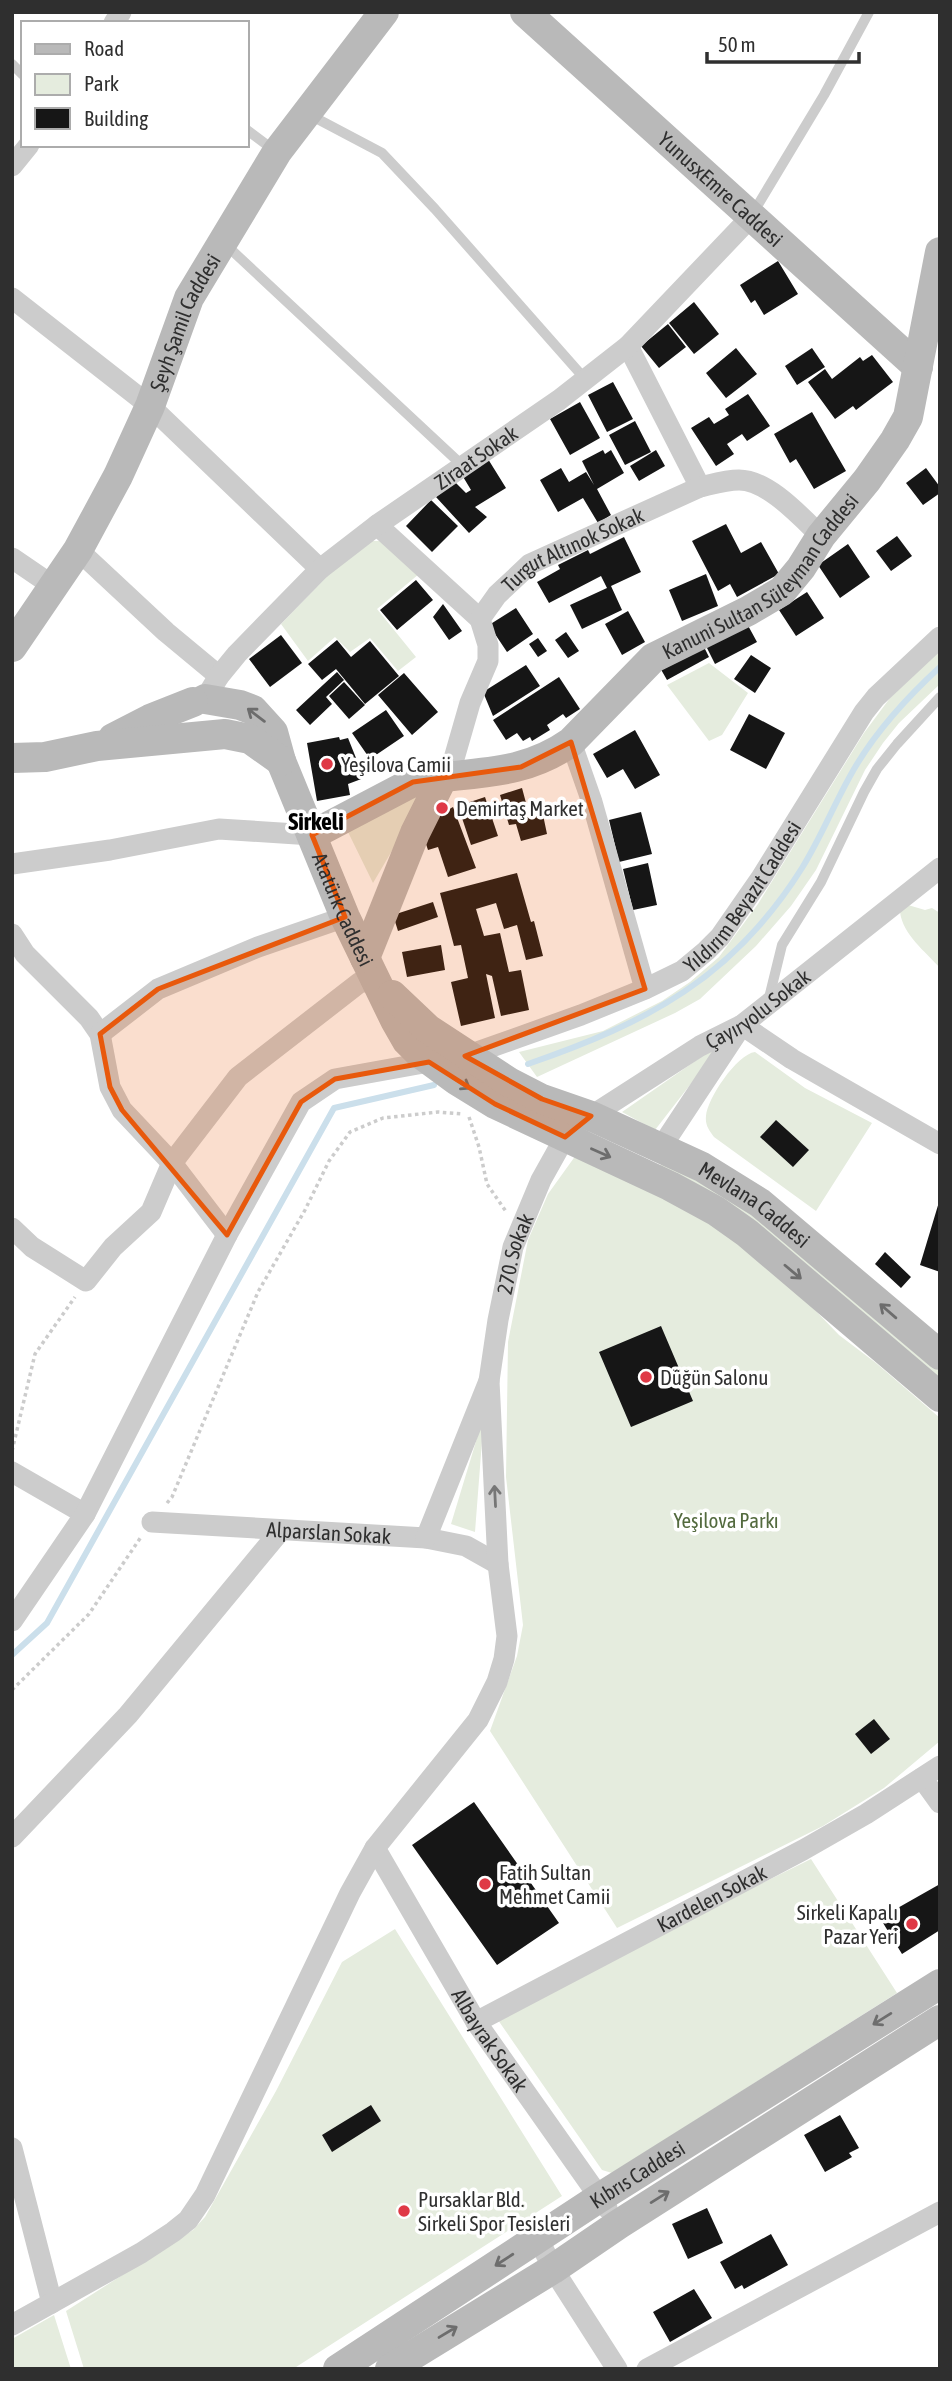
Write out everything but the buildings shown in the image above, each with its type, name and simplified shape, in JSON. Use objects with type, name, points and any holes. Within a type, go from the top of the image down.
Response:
[{"type":"street","name":"Şeyh Şamil Caddesi","points":[[12,647],[78,550],[118,476],[150,406],[190,298],[277,152],[384,12]]},
{"type":"street","name":"YunusxEmre Caddesi","points":[[525,12],[918,367]]},
{"type":"street","points":[[12,166],[27,147]]},
{"type":"street","name":"Ziraat Sokak","points":[[206,693],[273,616],[320,569],[377,525],[559,400],[628,346],[750,218]]},
{"type":"street","name":"Kanuni Sultan Süleyman Caddesi","points":[[312,835],[413,782],[522,767],[547,758],[571,742],[653,658],[782,591],[801,568],[821,536],[867,480],[908,417],[940,252]]},
{"type":"street","points":[[12,298],[150,406],[320,569]]},
{"type":"street","points":[[628,346],[700,487]]},
{"type":"street","name":"Turgut Altınok Sokak","points":[[481,619],[497,596],[530,564],[700,487],[742,480],[756,484],[796,512],[821,536]]},
{"type":"street","points":[[12,1228],[32,1247],[86,1282],[113,1247],[151,1212],[172,1163],[238,1077],[359,983],[370,968],[406,854],[446,776],[470,703],[488,661],[488,645],[481,619],[377,525]]},
{"type":"street","points":[[78,550],[166,632],[216,704],[222,714],[220,726],[217,731],[206,736]]},
{"type":"street","points":[[12,558],[53,586]]},
{"type":"street","name":"Yıldırım Beyazıt Caddesi","points":[[471,1059],[645,989],[682,971],[720,937],[774,857],[864,712],[876,697],[940,636]]},
{"type":"street","points":[[97,746],[206,693]]},
{"type":"street","name":"Atatürk Caddesi","points":[[206,693],[253,710],[273,732],[281,761],[345,917],[407,1041],[429,1062],[495,1104],[670,1186],[716,1211],[755,1240],[940,1397]]},
{"type":"street","points":[[12,758],[44,757],[97,746],[235,735],[250,739],[281,761]]},
{"type":"street","points":[[571,742],[592,802],[645,989]]},
{"type":"street","points":[[12,774],[44,757]]},
{"type":"street","points":[[12,864],[110,850],[219,829],[312,835]]},
{"type":"street","name":"Çayıryolu Sokak","points":[[565,1137],[591,1116],[700,1046],[742,1025],[940,868]]},
{"type":"street","points":[[100,1034],[158,989],[258,947],[345,917]]},
{"type":"street","points":[[12,934],[25,954],[89,1018],[100,1034],[110,1087],[122,1110],[172,1163],[227,1235]]},
{"type":"street","points":[[370,968],[428,1029],[471,1059]]},
{"type":"street","points":[[660,1149],[742,1025],[792,1059],[940,1144]]},
{"type":"street","name":"Mevlana Caddesi","points":[[471,1059],[542,1099],[591,1116],[702,1167],[760,1203],[940,1355]]},
{"type":"street","points":[[12,1621],[85,1514],[227,1235],[301,1102],[335,1079],[429,1062]]},
{"type":"street","name":"270. Sokak","points":[[489,1381],[498,1320],[519,1228],[565,1137]]},
{"type":"street","points":[[426,1538],[489,1381]]},
{"type":"street","points":[[12,2325],[141,2253],[188,2220],[198,2206],[350,1893],[375,1848],[478,1720],[489,1702],[504,1659],[507,1636],[498,1564],[489,1381]]},
{"type":"street","points":[[12,1472],[85,1514]]},
{"type":"street","name":"Alparslan Sokak","points":[[152,1522],[426,1538],[466,1546],[498,1564]]},
{"type":"street","points":[[12,1837],[128,1715],[281,1530]]},
{"type":"street","name":"Kardelen Sokak","points":[[476,2022],[803,1850],[940,1766]]},
{"type":"street","points":[[922,1778],[940,1803]]},
{"type":"street","name":"Albayrak Sokak","points":[[375,1848],[476,2022],[619,2224]]},
{"type":"street","name":"Kıbrıs Caddesi","points":[[338,2369],[599,2198],[940,1984]]},
{"type":"street","points":[[390,2369],[553,2269],[619,2224],[940,2020]]},
{"type":"street","points":[[12,2148],[52,2303]]},
{"type":"street","points":[[647,2369],[940,2212]]},
{"type":"street","points":[[538,2238],[553,2269],[617,2369]]},
{"type":"lane","points":[[750,218],[824,95],[869,12]]},
{"type":"lane","points":[[307,113],[382,153],[585,379]]},
{"type":"lane","points":[[248,131],[277,152]]},
{"type":"lane","points":[[223,242],[463,466]]},
{"type":"lane","points":[[767,1005],[782,945],[821,882],[864,792],[877,769],[940,697]]},
{"type":"path","points":[[12,1690],[89,1614],[152,1522],[173,1497],[258,1292],[305,1210],[329,1161],[350,1132],[383,1118],[438,1112],[469,1115],[480,1147],[487,1184],[519,1228]]},
{"type":"path","points":[[12,1451],[35,1354],[86,1282]]},
{"type":"highlighted area","points":[[571,742],[645,989],[465,1056],[542,1099],[591,1116],[565,1137],[495,1104],[429,1062],[335,1079],[301,1102],[227,1235],[122,1110],[110,1087],[100,1034],[158,989],[345,917],[312,835],[413,782],[521,767]]},
{"type":"green space","points":[[372,541],[381,541],[419,574],[377,609],[416,657],[398,671],[370,638],[350,652],[335,637],[308,661],[281,624],[338,565]]},
{"type":"green space","points":[[940,650],[940,684],[899,723],[883,743],[865,770],[816,870],[791,906],[756,946],[700,999],[537,1077],[519,1052],[603,1031],[662,1001],[719,957],[758,904],[864,733],[890,698]]},
{"type":"green space","points":[[709,663],[748,693],[722,735],[709,741],[667,685]]},
{"type":"green space","points":[[418,794],[423,798],[373,883],[348,832]]},
{"type":"green space","points":[[908,905],[925,910],[932,908],[940,913],[940,968],[905,928],[900,912]]},
{"type":"green space","points":[[724,1041],[655,1130],[622,1112]]},
{"type":"green space","points":[[755,1052],[805,1088],[872,1123],[816,1211],[714,1137],[707,1125],[708,1108],[724,1078],[740,1060]]},
{"type":"green space","name":"Yeşilova Parkı","points":[[576,1155],[684,1208],[733,1238],[812,1307],[839,1335],[940,1418],[940,1741],[884,1788],[823,1826],[617,1928],[490,1731],[517,1656],[523,1625],[506,1477],[508,1342],[528,1240],[548,1194]]},
{"type":"green space","points":[[662,1162],[737,1203],[940,1372],[940,1383],[660,1166]]},
{"type":"green space","points":[[484,1415],[475,1532],[451,1524]]},
{"type":"green space","points":[[811,1859],[897,1993],[612,2173],[602,2170],[498,2020],[637,1945]]},
{"type":"green space","points":[[395,1929],[562,2196],[293,2369],[84,2369],[66,2311],[193,2230],[205,2217],[276,2091],[342,1962]]},
{"type":"green space","points":[[54,2315],[71,2369],[12,2369],[12,2339]]},
{"type":"waterway","points":[[528,1064],[611,1032],[649,1013],[716,968],[747,939],[802,868],[868,747],[901,705],[940,667]]},
{"type":"waterway","points":[[12,1655],[47,1623],[334,1108],[434,1085]]},
{"type":"place","name":"Yeşilova Camii","points":[[327,764]]},
{"type":"place","name":"Demirtaş Market","points":[[442,808]]},
{"type":"place","name":"Düğün Salonu","points":[[646,1377]]},
{"type":"place","name":"Fatih Sultan Mehmet Camii","points":[[485,1884]]},
{"type":"place","name":"Sirkeli Kapalı Pazar Yeri","points":[[912,1924]]},
{"type":"place","name":"Pursaklar Bld. Sirkeli Spor Tesisleri","points":[[404,2211]]},
{"type":"district","name":"Sirkeli","points":[[316,821]]}]
